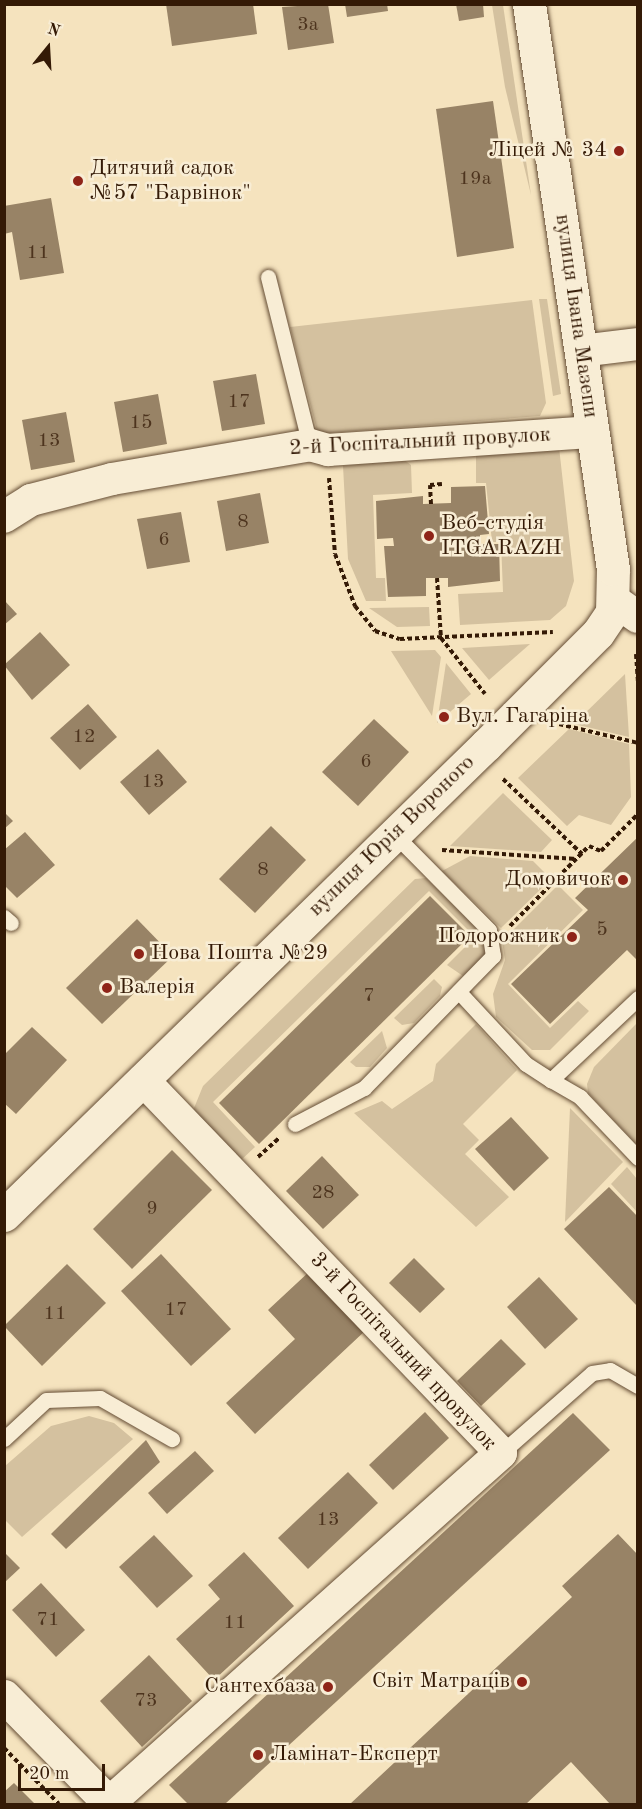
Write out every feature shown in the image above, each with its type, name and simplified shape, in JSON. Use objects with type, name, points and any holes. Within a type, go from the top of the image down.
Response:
[{"type":"main road","name":"вулиця Івана Мазепи","points":[[529,4],[593,432],[626,609]]},
{"type":"main road","name":"вулиця Юрія Вороного","points":[[4,1215],[598,633],[626,609]]},
{"type":"main road","points":[[4,1696],[109,1804]]},
{"type":"street","points":[[581,351],[638,344]]},
{"type":"street","name":"2-й Госпітальний провулок","points":[[4,517],[31,500],[112,479],[319,447],[593,432]]},
{"type":"street","name":"3-й Госпітальний провулок","points":[[109,1804],[501,1453],[237,1175],[143,1080]]},
{"type":"lane","points":[[268,277],[319,447]]},
{"type":"lane","points":[[295,1124],[364,1088],[488,964],[494,942],[394,834]]},
{"type":"lane","points":[[459,992],[526,1064],[580,1097],[638,1158]]},
{"type":"lane","points":[[551,1080],[638,998]]},
{"type":"lane","points":[[501,1453],[592,1373],[610,1370],[638,1386]]},
{"type":"lane","points":[[4,1439],[46,1400],[100,1398],[172,1439]]},
{"type":"path","points":[[319,447],[336,554],[363,622],[387,637],[441,638],[553,632]]},
{"type":"path","points":[[431,504],[430,485],[442,484]]},
{"type":"path","points":[[437,578],[441,638],[485,694]]},
{"type":"path","points":[[636,654],[638,686]]},
{"type":"path","points":[[559,724],[638,743]]},
{"type":"path","points":[[503,779],[582,854]]},
{"type":"path","points":[[494,942],[589,846],[601,851],[638,814]]},
{"type":"path","points":[[432,849],[577,859]]},
{"type":"path","points":[[237,1175],[295,1124]]},
{"type":"path","points":[[4,1748],[59,1804]]},
{"type":"shaded area","points":[[492,5],[503,5],[531,195],[505,87]]},
{"type":"shaded area","points":[[539,299],[547,299],[561,394],[553,396]]},
{"type":"shaded area","points":[[532,300],[546,403],[540,416],[318,434],[290,327]]},
{"type":"shaded area","points":[[559,447],[574,581],[566,606],[550,620],[460,625],[458,594],[503,592],[501,542],[492,542],[486,483],[476,483],[476,455]]},
{"type":"shaded area","points":[[403,459],[411,465],[412,493],[373,495],[376,578],[385,578],[386,601],[366,601],[348,559],[343,466]]},
{"type":"shaded area","points":[[429,607],[430,626],[397,627],[369,608]]},
{"type":"shaded area","points":[[530,644],[489,680],[462,648]]},
{"type":"shaded area","points":[[435,650],[441,657],[432,716],[391,651]]},
{"type":"shaded area","points":[[446,663],[471,694],[437,723]]},
{"type":"shaded area","points":[[625,674],[629,737],[574,724]]},
{"type":"shaded area","points":[[569,729],[629,744],[631,797],[611,825],[579,815],[567,826],[518,778]]},
{"type":"shaded area","points":[[503,793],[552,840],[541,852],[450,846]]},
{"type":"shaded area","points":[[470,856],[533,861],[551,879],[501,928],[442,871]]},
{"type":"shaded area","points":[[426,878],[487,939],[485,955],[463,976],[447,965],[475,937],[429,891],[213,1102],[255,1147],[240,1161],[192,1113],[203,1086],[415,879]]},
{"type":"shaded area","points":[[558,885],[583,910],[508,984],[550,1028],[578,1001],[589,1011],[550,1050],[532,1050],[496,1017],[493,994],[505,960],[502,941]]},
{"type":"shaded area","points":[[434,979],[442,987],[440,996],[414,1023],[402,1025],[394,1018]]},
{"type":"shaded area","points":[[637,1023],[637,1145],[588,1093],[587,1084],[594,1067]]},
{"type":"shaded area","points":[[476,1024],[517,1070],[463,1124],[479,1140],[465,1154],[509,1197],[476,1227],[354,1113],[382,1101],[392,1109],[433,1081],[436,1064]]},
{"type":"shaded area","points":[[382,1031],[387,1048],[370,1067],[356,1067],[350,1062]]},
{"type":"shaded area","points":[[570,1108],[623,1162],[565,1222]]},
{"type":"shaded area","points":[[627,1167],[637,1179],[637,1212],[611,1184]]},
{"type":"shaded area","points":[[89,1416],[114,1423],[133,1439],[22,1537],[5,1520],[5,1466],[51,1426]]},
{"type":"building","points":[[166,4],[253,4],[257,34],[172,46]]},
{"type":"building","points":[[328,4],[334,43],[288,50],[282,7]]},
{"type":"building","points":[[345,4],[387,4],[388,11],[347,17]]},
{"type":"building","points":[[456,4],[483,4],[484,17],[459,21]]},
{"type":"building","points":[[493,101],[514,248],[457,257],[436,109]]},
{"type":"building","name":"Дитячий садок №57 \"Барвінок\"","points":[[51,198],[64,273],[20,280],[12,232],[4,234],[4,206]]},
{"type":"building","points":[[256,374],[265,424],[222,431],[213,381]]},
{"type":"building","points":[[158,394],[167,444],[123,452],[114,402]]},
{"type":"building","points":[[66,412],[75,462],[31,470],[22,420]]},
{"type":"building","points":[[485,486],[489,534],[480,535],[480,544],[499,544],[500,581],[448,587],[448,578],[426,578],[426,596],[388,597],[384,546],[394,546],[393,538],[377,539],[376,501],[423,496],[423,504],[451,503],[451,487]]},
{"type":"building","points":[[260,493],[269,543],[226,551],[217,501]]},
{"type":"building","points":[[181,512],[190,562],[147,569],[137,519]]},
{"type":"building","points":[[4,600],[17,614],[4,625]]},
{"type":"building","points":[[40,632],[70,665],[32,700],[4,665]]},
{"type":"building","points":[[88,704],[117,737],[80,770],[50,738]]},
{"type":"building","points":[[374,719],[409,752],[358,806],[322,772]]},
{"type":"building","points":[[158,749],[187,782],[149,815],[120,782]]},
{"type":"building","points":[[4,812],[13,821],[4,829]]},
{"type":"building","points":[[271,826],[306,860],[255,913],[219,879]]},
{"type":"building","points":[[25,832],[55,865],[17,898],[4,885],[4,850]]},
{"type":"building","points":[[638,837],[638,961],[627,950],[550,1024],[511,984],[588,910],[575,898]]},
{"type":"building","points":[[430,896],[470,936],[259,1144],[219,1103]]},
{"type":"building","points":[[137,919],[173,956],[102,1024],[66,988]]},
{"type":"building","points":[[32,1027],[67,1060],[16,1114],[4,1103],[4,1055]]},
{"type":"building","points":[[511,1117],[549,1158],[514,1191],[475,1149]]},
{"type":"building","points":[[172,1150],[212,1190],[132,1269],[93,1229]]},
{"type":"building","points":[[322,1156],[359,1195],[323,1229],[286,1191]]},
{"type":"building","points":[[609,1187],[638,1217],[638,1307],[564,1229]]},
{"type":"building","points":[[161,1254],[231,1329],[191,1366],[121,1291]]},
{"type":"building","points":[[414,1258],[445,1289],[420,1313],[389,1283]]},
{"type":"building","points":[[67,1264],[106,1303],[42,1366],[4,1326]]},
{"type":"building","points":[[311,1270],[366,1330],[255,1434],[226,1403],[295,1339],[268,1310]]},
{"type":"building","points":[[539,1277],[578,1319],[545,1349],[507,1307]]},
{"type":"building","points":[[501,1339],[526,1364],[481,1406],[457,1381]]},
{"type":"building","points":[[425,1412],[449,1438],[393,1490],[369,1465]]},
{"type":"building","points":[[573,1413],[610,1450],[225,1804],[188,1804],[169,1785]]},
{"type":"building","points":[[146,1440],[160,1462],[66,1549],[51,1534]]},
{"type":"building","points":[[195,1451],[214,1471],[167,1514],[148,1493]]},
{"type":"building","points":[[348,1472],[378,1503],[308,1569],[278,1538]]},
{"type":"building","points":[[618,1534],[638,1555],[638,1804],[610,1804],[571,1762],[526,1804],[350,1804],[572,1597],[562,1586]]},
{"type":"building","points":[[154,1535],[193,1576],[157,1608],[119,1567]]},
{"type":"building","points":[[4,1552],[20,1568],[4,1583]]},
{"type":"building","points":[[244,1552],[294,1606],[214,1680],[176,1639],[220,1599],[208,1585]]},
{"type":"building","points":[[41,1583],[85,1630],[56,1657],[12,1610]]},
{"type":"building","points":[[149,1655],[192,1701],[142,1747],[100,1701]]},
{"type":"building","points":[[14,1783],[35,1804],[4,1804],[4,1792]]},
{"type":"place","name":"Ліцей № 34","points":[[619,151]]},
{"type":"place","name":"Дитячий садок №57 \"Барвінок\"","points":[[78,181]]},
{"type":"place","name":"Веб-студія ITGARAZH","points":[[429,536]]},
{"type":"place","name":"Вул. Гагаріна","points":[[444,717]]},
{"type":"place","name":"Домовичок","points":[[623,880]]},
{"type":"place","name":"Подорожник","points":[[572,937]]},
{"type":"place","name":"Нова Пошта №29","points":[[139,954]]},
{"type":"place","name":"Валерія","points":[[107,988]]},
{"type":"place","name":"Світ Матраців","points":[[522,1682]]},
{"type":"place","name":"Сантехбаза","points":[[328,1687]]},
{"type":"place","name":"Ламінат-Експерт","points":[[258,1755]]}]
